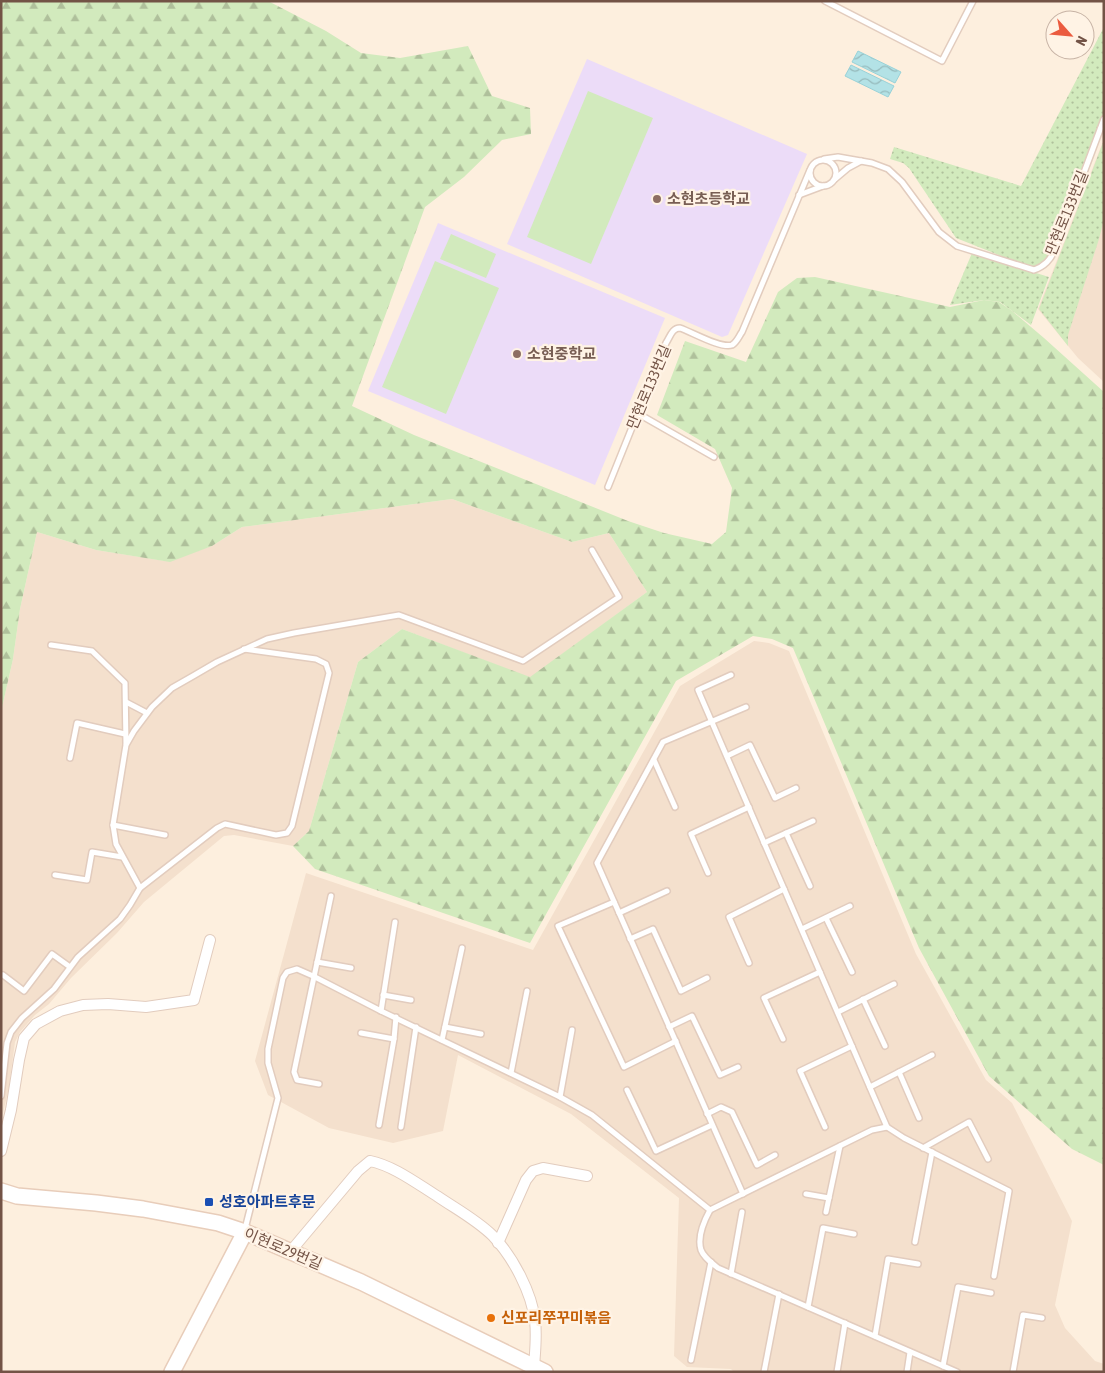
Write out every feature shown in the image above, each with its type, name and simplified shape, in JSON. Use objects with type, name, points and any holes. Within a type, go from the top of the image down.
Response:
[{"type":"street","points":[[1,1151],[11,1110],[18,1060],[24,1038],[36,1024],[60,1011],[84,1005],[108,1004],[146,1007],[194,1000],[210,940]]},
{"type":"street","points":[[290,1252],[358,1170],[370,1161],[382,1163],[477,1224],[498,1243],[520,1274],[531,1300],[540,1369]]},
{"type":"street","points":[[498,1243],[526,1180],[533,1171],[544,1168],[587,1176]]},
{"type":"street","name":"이현로29번길","points":[[1,1192],[17,1196],[143,1209],[218,1223],[245,1232],[361,1282],[540,1369]]},
{"type":"street","points":[[172,1372],[245,1232]]},
{"type":"lane","points":[[825,1],[942,61],[972,1]]},
{"type":"lane","name":"만현로133번길","points":[[608,487],[637,413],[673,330],[680,328],[726,346],[736,341],[742,332],[798,195],[815,162],[838,157],[881,166],[894,174],[939,232],[956,246],[1034,270],[1050,260],[1055,250],[1104,118]]},
{"type":"lane","points":[[824,159],[835,166],[834,179]]},
{"type":"lane","points":[[798,195],[828,185],[848,168],[861,161]]},
{"type":"lane","points":[[810,170],[812,179],[823,186]]},
{"type":"lane","points":[[637,413],[714,457]]},
{"type":"lane","points":[[126,745],[147,713],[172,688],[244,649],[267,639],[294,632],[399,615],[523,661],[619,597],[592,550]]},
{"type":"lane","points":[[52,645],[92,651],[125,683],[126,745],[113,825],[116,844],[140,888]]},
{"type":"lane","points":[[1,1096],[11,1032],[22,1018],[54,989],[78,957],[120,919],[140,888],[217,828],[225,824],[276,835],[287,833],[292,826],[329,673],[326,664],[316,659],[244,649]]},
{"type":"lane","points":[[731,675],[698,690],[887,1127],[923,1148],[1009,1191],[994,1276]]},
{"type":"lane","points":[[126,702],[147,713]]},
{"type":"lane","points":[[743,1194],[597,863],[663,742],[746,707]]},
{"type":"lane","points":[[70,758],[76,723],[126,734]]},
{"type":"lane","points":[[727,756],[750,745],[775,798],[796,788]]},
{"type":"lane","points":[[654,760],[675,807]]},
{"type":"lane","points":[[708,873],[691,834],[749,806]]},
{"type":"lane","points":[[764,843],[813,821]]},
{"type":"lane","points":[[113,825],[165,835]]},
{"type":"lane","points":[[786,833],[810,886]]},
{"type":"lane","points":[[55,875],[87,880],[92,852],[122,857]]},
{"type":"lane","points":[[749,963],[729,917],[784,889]]},
{"type":"lane","points":[[619,913],[667,891]]},
{"type":"lane","points":[[318,1084],[297,1080],[294,1072],[331,896]]},
{"type":"lane","points":[[614,902],[558,926],[624,1067],[676,1041]]},
{"type":"lane","points":[[802,929],[850,906]]},
{"type":"lane","points":[[826,918],[852,972]]},
{"type":"lane","points":[[381,1010],[395,922]]},
{"type":"lane","points":[[630,939],[653,929],[681,991],[708,978]]},
{"type":"lane","points":[[442,1040],[462,948]]},
{"type":"lane","points":[[3,976],[24,991],[52,954],[70,967]]},
{"type":"lane","points":[[317,962],[351,968]]},
{"type":"lane","points":[[245,1232],[278,1098],[268,1063],[268,1049],[283,978],[288,972],[296,969],[560,1097],[592,1115],[710,1210]]},
{"type":"lane","points":[[783,1039],[764,998],[820,972]]},
{"type":"lane","points":[[838,1012],[894,984]]},
{"type":"lane","points":[[511,1073],[526,991]]},
{"type":"lane","points":[[383,995],[411,1000]]},
{"type":"lane","points":[[863,1000],[885,1046]]},
{"type":"lane","points":[[669,1027],[692,1016],[720,1075],[738,1067]]},
{"type":"lane","points":[[379,1125],[396,1017]]},
{"type":"lane","points":[[401,1127],[416,1027]]},
{"type":"lane","points":[[445,1027],[481,1034]]},
{"type":"lane","points":[[560,1097],[572,1030]]},
{"type":"lane","points":[[361,1033],[394,1039]]},
{"type":"lane","points":[[825,1128],[800,1071],[852,1046]]},
{"type":"lane","points":[[870,1087],[932,1055]]},
{"type":"lane","points":[[899,1072],[919,1118]]},
{"type":"lane","points":[[627,1090],[656,1151],[712,1125]]},
{"type":"lane","points":[[707,1114],[721,1107],[732,1112],[756,1165],[775,1155]]},
{"type":"lane","points":[[923,1148],[968,1122],[988,1159]]},
{"type":"lane","points":[[887,1127],[872,1130],[710,1210],[703,1224],[701,1249],[707,1259],[718,1268],[957,1372]]},
{"type":"lane","points":[[826,1212],[840,1146]]},
{"type":"lane","points":[[915,1242],[932,1152]]},
{"type":"lane","points":[[806,1194],[829,1198]]},
{"type":"lane","points":[[731,1274],[742,1212]]},
{"type":"lane","points":[[808,1307],[823,1228],[854,1234]]},
{"type":"lane","points":[[875,1336],[888,1259],[918,1264]]},
{"type":"lane","points":[[691,1360],[711,1262]]},
{"type":"lane","points":[[943,1366],[958,1287],[992,1293]]},
{"type":"lane","points":[[764,1372],[779,1294]]},
{"type":"lane","points":[[1013,1372],[1023,1315],[1042,1318]]},
{"type":"lane","points":[[837,1372],[845,1323]]},
{"type":"lane","points":[[907,1372],[910,1352]]},
{"type":"shaded area","name":"소현초등학교","points":[[587,59],[807,154],[728,335],[722,337],[507,244]]},
{"type":"shaded area","points":[[1104,139],[1104,382],[1078,358],[1038,309]]},
{"type":"shaded area","name":"소현중학교","points":[[438,223],[665,318],[595,485],[368,391]]},
{"type":"shaded area","points":[[452,499],[572,542],[609,533],[647,592],[530,678],[402,629],[358,662],[309,831],[293,846],[234,835],[224,836],[144,902],[117,933],[20,1032],[15,1042],[9,1087],[1,1122],[1,712],[13,659],[20,609],[37,532],[96,550],[165,561],[212,546],[242,527]]},
{"type":"shaded area","points":[[754,641],[769,643],[789,651],[916,954],[986,1080],[1012,1103],[1072,1221],[1055,1305],[1065,1328],[1095,1361],[1104,1364],[1104,1372],[734,1372],[731,1369],[687,1367],[674,1356],[679,1198],[571,1114],[458,1055],[443,1131],[393,1143],[329,1128],[268,1095],[255,1061],[306,873],[533,950],[680,686]]},
{"type":"green space","points":[[1,1],[268,1],[326,31],[361,53],[400,58],[468,46],[492,96],[530,108],[531,134],[502,140],[464,177],[425,207],[352,406],[414,435],[628,521],[664,533],[712,544],[726,532],[732,488],[715,449],[657,415],[685,341],[746,362],[778,292],[797,278],[815,277],[950,307],[984,300],[999,302],[1044,338],[1104,392],[1104,1165],[1072,1149],[989,1076],[919,948],[793,648],[772,639],[753,636],[676,681],[530,943],[315,869],[293,846],[309,831],[358,662],[402,629],[530,677],[647,592],[609,533],[572,542],[452,499],[242,527],[212,546],[170,562],[96,550],[37,532],[20,609],[13,659],[1,712]]},
{"type":"green space","points":[[1104,27],[1104,112],[1053,249],[1047,258],[1034,269],[956,238],[909,168],[903,163],[890,159],[894,147],[1021,186],[1087,60],[1095,60],[1095,44]]},
{"type":"green space","points":[[588,91],[653,118],[591,264],[527,237]]},
{"type":"green space","points":[[1104,140],[1104,219],[1068,335],[1068,346],[1039,309]]},
{"type":"green space","points":[[451,234],[496,254],[486,278],[440,259]]},
{"type":"green space","points":[[972,253],[1049,277],[1031,325],[1000,302],[984,300],[950,305]]},
{"type":"green space","points":[[435,261],[499,288],[446,414],[382,387]]},
{"type":"water","points":[[858,51],[901,72],[895,83],[852,62]]},
{"type":"water","points":[[851,65],[894,86],[888,97],[845,76]]},
{"type":"place","name":"소현초등학교","points":[[657,199]]},
{"type":"place","name":"소현중학교","points":[[517,354]]},
{"type":"place","name":"성호아파트후문","points":[[209,1202]]},
{"type":"place","name":"신포리쭈꾸미볶음","points":[[491,1318]]}]
